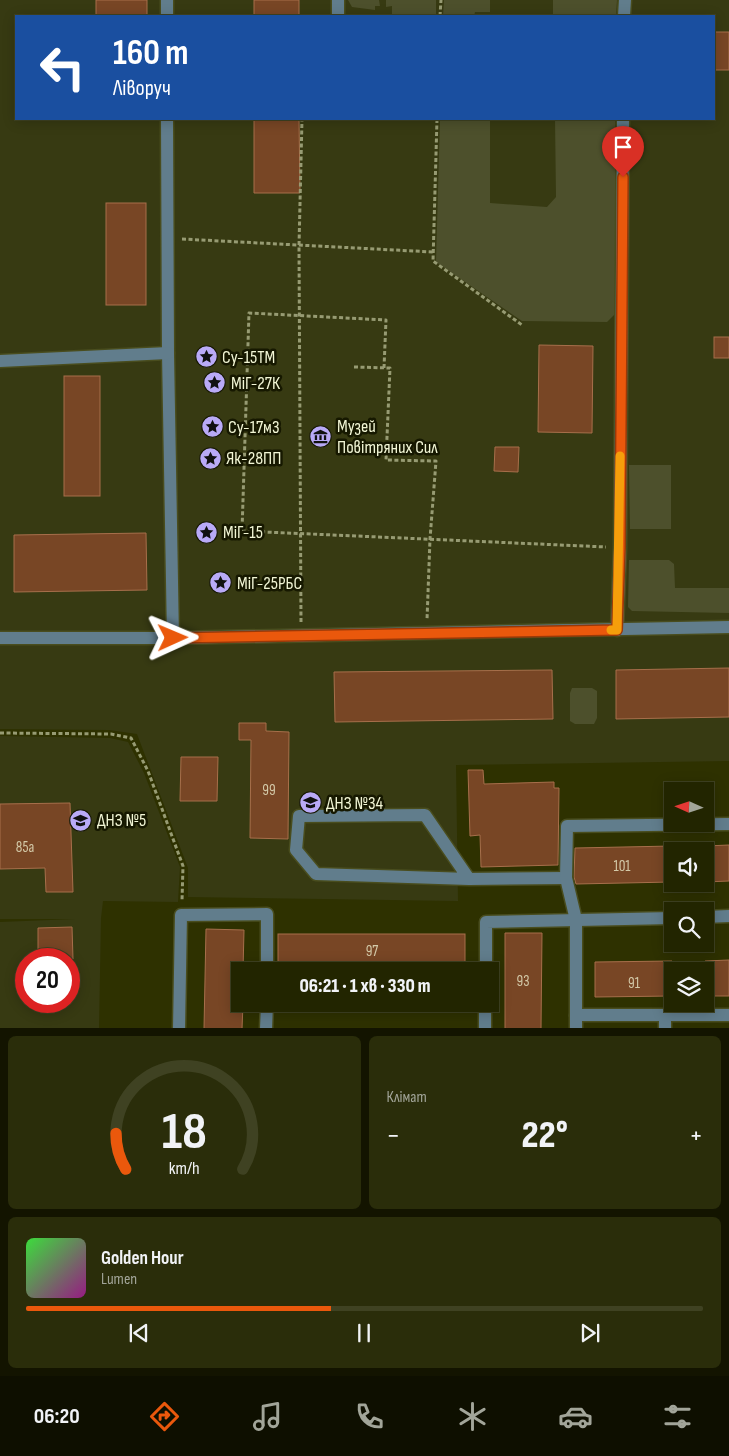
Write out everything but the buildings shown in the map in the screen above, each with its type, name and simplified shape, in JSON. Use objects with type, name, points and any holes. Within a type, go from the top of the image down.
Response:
[{"type":"lane","points":[[167,0],[167,15]]},
{"type":"lane","points":[[338,0],[338,15]]},
{"type":"lane","points":[[624,0],[624,15]]},
{"type":"lane","points":[[167,120],[168,352],[173,638]]},
{"type":"lane","points":[[617,630],[620,548],[624,120]]},
{"type":"lane","points":[[0,362],[168,352]]},
{"type":"lane","points":[[0,638],[173,638],[729,627]]},
{"type":"lane","points":[[468,879],[425,815],[298,816],[296,850],[316,874],[468,879],[566,878]]},
{"type":"lane","points":[[576,1028],[576,920],[566,878],[567,826],[729,824]]},
{"type":"lane","points":[[179,1028],[181,915],[267,914],[267,962]]},
{"type":"lane","points":[[714,917],[729,916]]},
{"type":"lane","points":[[486,962],[486,922],[664,918]]},
{"type":"lane","points":[[266,1028],[267,1012]]},
{"type":"lane","points":[[485,1012],[485,1028]]},
{"type":"lane","points":[[576,1015],[729,1015]]},
{"type":"lane","points":[[665,1015],[665,1028]]},
{"type":"path","points":[[440,15],[441,0]]},
{"type":"path","points":[[301,635],[299,246],[302,120]]},
{"type":"path","points":[[437,120],[433,261],[522,325]]},
{"type":"path","points":[[168,238],[433,252]]},
{"type":"path","points":[[384,368],[386,320],[249,313],[242,531],[620,548]]},
{"type":"path","points":[[354,367],[390,368],[386,460],[436,461],[426,633]]},
{"type":"path","points":[[0,733],[111,734],[131,738],[148,770],[184,866],[181,915]]},
{"type":"shaded area","points":[[0,0],[729,0],[729,761],[456,765],[458,901],[188,897],[188,868],[137,734],[109,730],[0,729]]},
{"type":"shaded area","points":[[348,0],[379,0],[380,6],[375,6],[375,10],[352,7]]},
{"type":"shaded area","points":[[386,0],[436,0],[436,15],[392,15],[392,6],[386,7]]},
{"type":"shaded area","points":[[444,0],[490,0],[490,12],[475,12],[474,15],[443,15]]},
{"type":"shaded area","points":[[553,0],[617,0],[616,15],[553,15]]},
{"type":"shaded area","points":[[440,120],[490,120],[490,203],[547,207],[556,197],[555,120],[615,120],[615,314],[607,322],[522,321],[436,262]]},
{"type":"shaded area","points":[[629,465],[671,465],[671,529],[630,529]]},
{"type":"shaded area","points":[[629,560],[669,560],[674,564],[675,588],[729,588],[729,613],[632,611],[628,607]]},
{"type":"shaded area","points":[[572,688],[592,688],[597,691],[597,718],[594,724],[575,724],[570,721],[570,693]]},
{"type":"shaded area","name":"ДНЗ №5","points":[[0,736],[110,738],[128,742],[144,773],[180,867],[178,902],[103,901],[99,1028],[0,1028],[0,922],[75,919],[0,919]]},
{"type":"slow traffic","points":[[611,630],[617,630],[620,548],[620,456]]},
{"type":"place","name":"Су-15ТМ","points":[[206,357]]},
{"type":"place","name":"МіГ-27К","points":[[215,383]]},
{"type":"place","name":"Су-17м3","points":[[212,427]]},
{"type":"place","name":"Музей Повітряних Сил","points":[[321,436]]},
{"type":"place","name":"Як-28ПП","points":[[210,458]]},
{"type":"place","name":"МіГ-15","points":[[207,532]]},
{"type":"place","name":"МіГ-25РБС","points":[[221,583]]},
{"type":"place","name":"ДНЗ №34","points":[[310,803]]},
{"type":"place","name":"ДНЗ №5","points":[[81,820]]},
{"type":"route","points":[[173,638],[617,630],[620,548],[623,177]]}]
